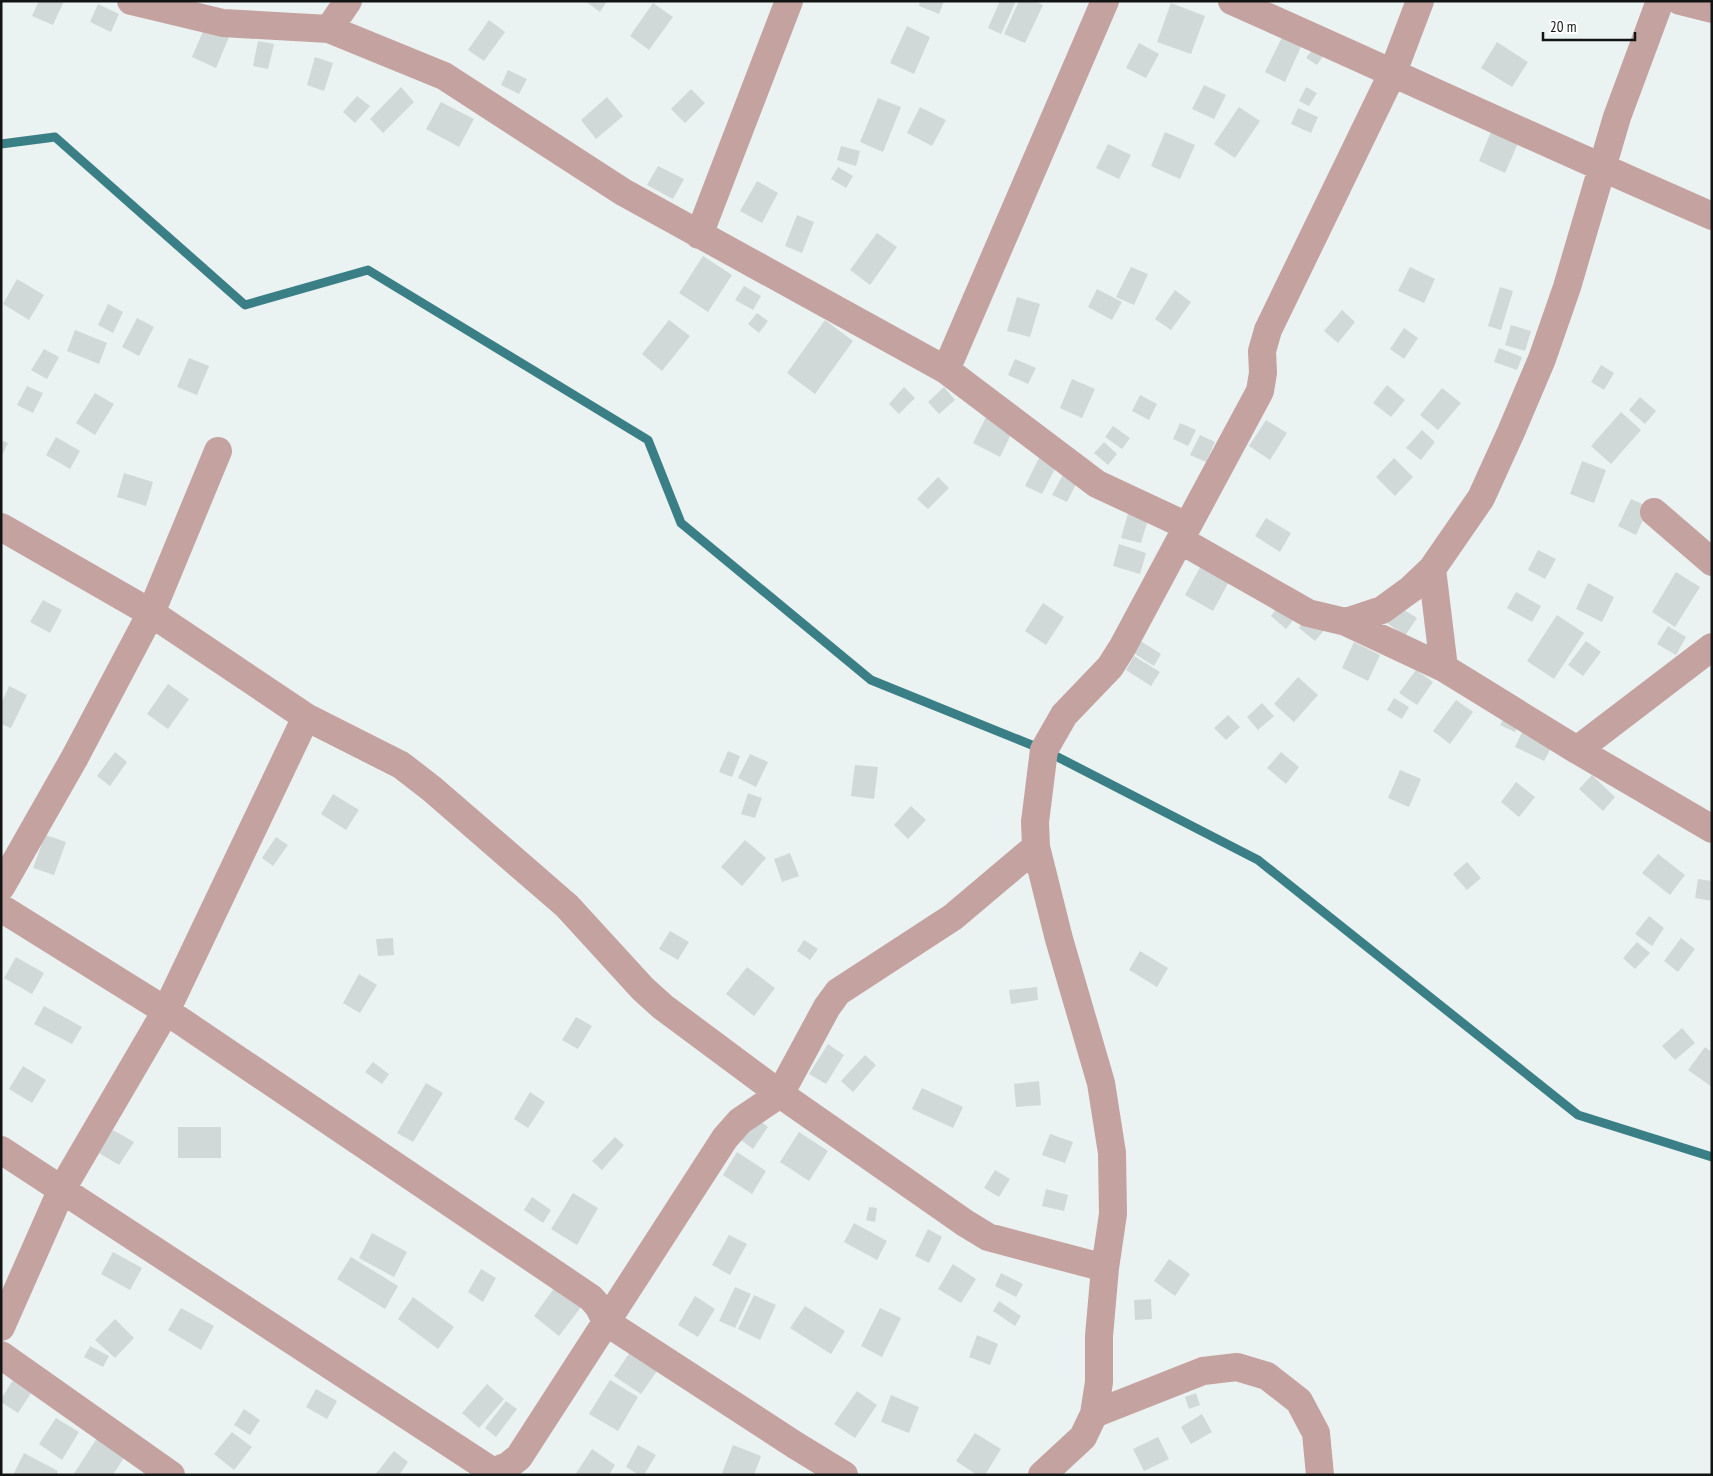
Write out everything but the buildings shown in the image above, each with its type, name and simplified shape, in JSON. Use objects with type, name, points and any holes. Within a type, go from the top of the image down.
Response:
[{"type":"street","points":[[131,1],[224,23],[329,29],[444,76],[623,192],[946,370],[1097,484],[1184,533],[1308,613],[1346,622],[1444,668],[1577,750],[1712,829]]},
{"type":"street","points":[[329,29],[348,1]]},
{"type":"street","points":[[698,235],[789,1]]},
{"type":"street","points":[[946,370],[1105,1]]},
{"type":"street","points":[[1232,1],[1712,216]]},
{"type":"street","points":[[1042,1475],[1083,1437],[1094,1414],[1099,1382],[1105,1268],[1113,1214],[1112,1153],[1101,1083],[1059,939],[1036,847],[1035,822],[1044,750],[1064,715],[1110,667],[1122,648],[1260,391],[1264,373],[1262,351],[1268,330],[1393,72],[1420,1]]},
{"type":"street","points":[[1346,622],[1382,610],[1411,590],[1432,569],[1480,498],[1542,359],[1567,287],[1617,117],[1660,1]]},
{"type":"street","points":[[1680,1],[1712,9]]},
{"type":"street","points":[[1,887],[75,757],[151,613],[218,451]]},
{"type":"street","points":[[1654,512],[1712,562]]},
{"type":"street","points":[[1,527],[151,613],[306,717],[401,765],[432,789],[567,906],[643,988],[663,1006],[780,1094],[957,1218],[988,1237],[1105,1268]]},
{"type":"street","points":[[1432,569],[1444,668]]},
{"type":"street","points":[[1577,750],[1712,648]]},
{"type":"street","points":[[1,1327],[62,1189],[166,1011],[306,717]]},
{"type":"street","points":[[1,1150],[494,1474],[519,1457],[725,1138],[740,1121],[780,1094],[827,1006],[838,992],[953,917],[1036,847]]},
{"type":"street","points":[[1,908],[166,1011],[591,1298],[599,1307],[606,1322],[794,1445],[844,1475]]},
{"type":"street","points":[[1,1355],[171,1475]]},
{"type":"street","points":[[1094,1414],[1203,1371],[1237,1367],[1266,1376],[1299,1401],[1316,1433],[1320,1475]]},
{"type":"waterway","points":[[1,144],[55,137],[245,305],[368,270],[648,440],[681,523],[871,680],[1044,750],[1258,860],[1578,1115],[1712,1157]]}]
